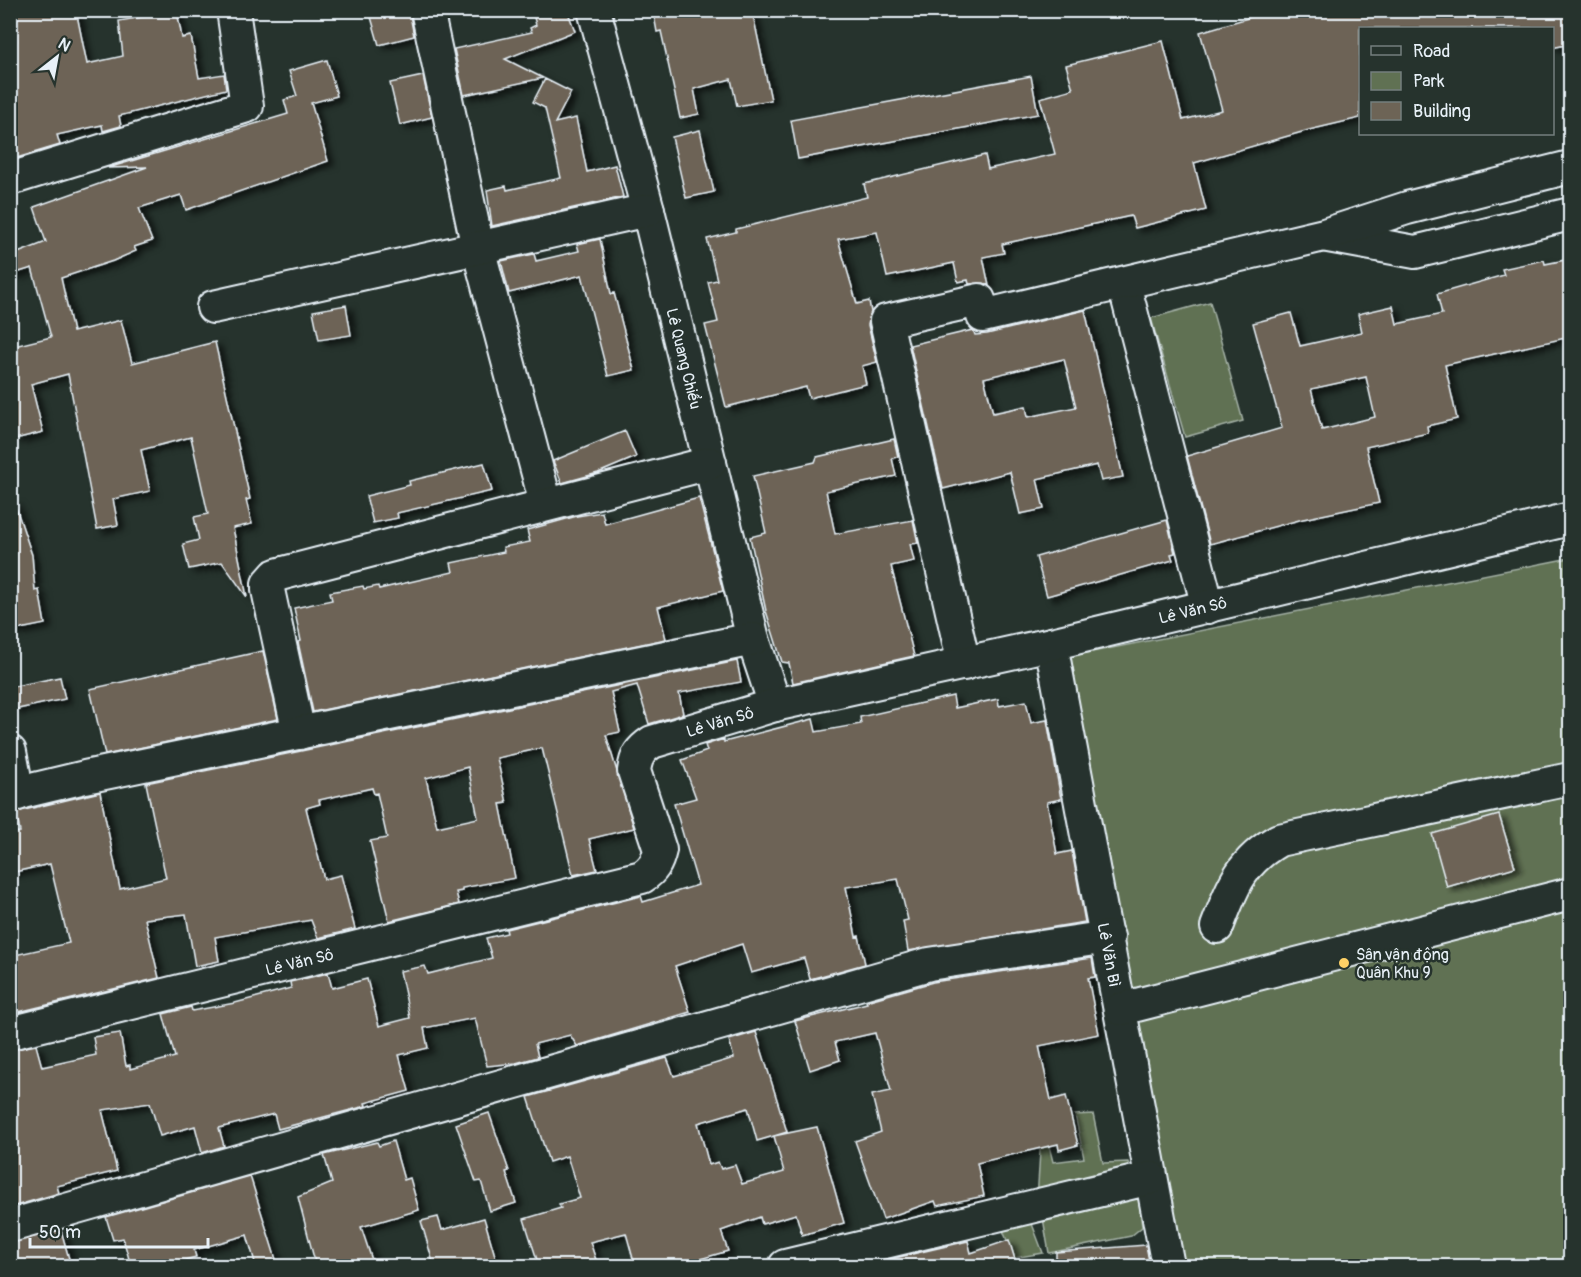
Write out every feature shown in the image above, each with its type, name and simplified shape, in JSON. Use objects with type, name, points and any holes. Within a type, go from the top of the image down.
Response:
[{"type":"street","points":[[10,179],[247,106],[233,10]]},
{"type":"street","points":[[427,10],[478,248],[546,504]]},
{"type":"street","name":"Lê Quang Chiểu","points":[[594,10],[648,210],[753,639],[775,705]]},
{"type":"street","points":[[964,664],[886,321],[979,300],[983,316],[1324,235],[1407,208],[1570,167]]},
{"type":"street","points":[[213,307],[648,210]]},
{"type":"street","points":[[1324,235],[1415,252],[1570,214]]},
{"type":"street","points":[[1124,284],[1208,607]]},
{"type":"street","points":[[299,733],[268,590],[268,584],[276,575],[710,463]]},
{"type":"street","name":"Lê Văn Sô","points":[[10,1033],[642,877],[650,872],[657,862],[660,850],[634,771],[635,760],[641,750],[652,742],[775,705],[1051,644],[1570,519]]},
{"type":"street","points":[[10,752],[14,795],[753,639]]},
{"type":"street","name":"Lê Văn Bì","points":[[1051,644],[1108,937],[1168,1266]]},
{"type":"street","points":[[1217,927],[1237,876],[1260,850],[1279,840],[1570,779]]},
{"type":"street","points":[[1121,1009],[1570,894]]},
{"type":"street","points":[[10,1226],[930,964],[1108,937]]},
{"type":"street","points":[[785,1266],[1151,1178]]},
{"type":"green space","points":[[1210,302],[1243,421],[1185,437],[1151,318]]},
{"type":"green space","name":"Sân vận động Quân Khu 9","points":[[1570,558],[1570,1266],[1178,1266],[1056,659]]},
{"type":"green space","points":[[1093,1114],[1103,1163],[1128,1162],[1132,1175],[1037,1201],[1042,1118],[1053,1162],[1084,1158],[1075,1115]]},
{"type":"green space","points":[[1138,1194],[1142,1227],[1131,1236],[1049,1253],[1043,1218]]},
{"type":"green space","points":[[1029,1216],[1043,1253],[1014,1258],[1000,1223]]},
{"type":"building","points":[[11,10],[76,10],[87,64],[123,56],[119,21],[177,11],[182,38],[191,36],[199,78],[224,74],[226,89],[119,116],[121,126],[103,131],[102,125],[57,135],[60,145],[10,160],[10,42],[17,41]]},
{"type":"building","points":[[369,10],[409,10],[414,36],[379,45]]},
{"type":"building","points":[[532,10],[567,10],[575,31],[505,59],[543,78],[464,95],[454,49],[532,32],[530,28],[536,25]]},
{"type":"building","points":[[653,10],[752,10],[771,100],[737,106],[731,79],[694,89],[699,114],[680,118],[661,31],[657,32]]},
{"type":"building","points":[[1275,10],[1570,10],[1570,44],[1554,48],[1554,27],[1359,27],[1359,118],[1194,163],[1206,210],[1135,228],[1131,216],[1002,244],[1004,253],[983,257],[989,286],[984,283],[969,284],[968,280],[958,282],[954,263],[887,277],[877,232],[838,239],[857,304],[869,301],[871,312],[868,325],[877,362],[862,366],[866,384],[809,398],[806,387],[726,407],[705,325],[718,322],[708,282],[717,280],[707,239],[736,232],[736,229],[867,197],[864,184],[985,155],[988,169],[1055,154],[1040,98],[1073,89],[1066,65],[1163,41],[1183,120],[1222,110],[1200,32]]},
{"type":"building","points":[[327,60],[337,96],[311,103],[328,161],[186,210],[181,195],[139,208],[152,241],[134,247],[136,251],[113,261],[61,278],[73,332],[121,320],[132,363],[215,342],[250,499],[246,500],[252,524],[233,528],[247,597],[222,562],[189,569],[183,544],[199,540],[194,517],[208,514],[191,437],[141,450],[150,491],[113,499],[118,525],[97,529],[68,374],[31,384],[43,432],[15,439],[10,422],[10,347],[51,337],[32,268],[10,275],[10,256],[46,242],[34,207],[147,167],[108,168],[288,114],[284,100],[297,96],[289,71]]},
{"type":"building","points":[[423,76],[432,117],[400,125],[390,83]]},
{"type":"building","points":[[1031,76],[1038,114],[798,159],[791,120]]},
{"type":"building","points":[[545,79],[571,92],[555,123],[576,118],[587,172],[615,165],[623,197],[492,226],[487,190],[506,186],[507,190],[561,178],[545,108],[533,102]]},
{"type":"building","points":[[700,130],[714,192],[686,198],[672,137]]},
{"type":"building","points":[[600,239],[611,294],[614,293],[634,370],[608,376],[582,275],[509,293],[501,261],[534,254],[536,261],[579,251],[577,244]]},
{"type":"building","points":[[1570,259],[1570,337],[1445,365],[1457,419],[1427,426],[1428,433],[1366,447],[1379,503],[1303,519],[1210,544],[1187,456],[1282,428],[1253,323],[1291,313],[1300,346],[1362,332],[1358,314],[1393,306],[1397,324],[1442,314],[1437,294],[1504,275],[1502,269],[1544,260],[1545,264]],"holes":[[[1366,377],[1375,417],[1322,430],[1311,389]]]},
{"type":"building","points":[[346,305],[351,335],[319,340],[313,311]]},
{"type":"building","points":[[1085,310],[1123,477],[1101,481],[1097,465],[1037,479],[1044,509],[1020,514],[1010,472],[943,489],[910,345],[973,330],[975,335]],"holes":[[[1064,359],[1076,407],[1028,417],[1026,406],[993,413],[984,378]]]},
{"type":"building","points":[[625,431],[636,457],[598,473],[562,483],[553,461]]},
{"type":"building","points":[[894,439],[898,457],[892,458],[896,476],[826,491],[835,534],[913,520],[918,543],[910,544],[914,561],[891,566],[914,656],[793,683],[789,663],[782,662],[766,611],[750,537],[766,533],[753,476],[815,462],[817,457]]},
{"type":"building","points":[[484,463],[492,491],[397,513],[398,518],[373,523],[366,496],[410,485],[409,481]]},
{"type":"building","points":[[699,498],[723,591],[658,607],[666,639],[313,712],[298,642],[301,641],[294,608],[332,600],[330,592],[363,586],[364,589],[378,586],[379,589],[453,572],[451,563],[504,552],[503,547],[530,542],[527,530],[577,516],[602,512],[605,524]]},
{"type":"building","points":[[10,502],[14,502],[32,555],[35,591],[39,590],[45,624],[10,631]]},
{"type":"building","points":[[1167,520],[1175,553],[1171,554],[1173,560],[1047,596],[1036,557]]},
{"type":"building","points":[[263,651],[278,719],[105,755],[90,689]]},
{"type":"building","points":[[737,661],[741,682],[679,693],[683,714],[649,724],[637,685],[611,692],[620,732],[606,735],[634,828],[589,839],[597,870],[573,875],[542,748],[497,758],[507,803],[500,804],[515,878],[462,888],[462,891],[456,892],[459,904],[389,921],[370,841],[387,838],[377,793],[374,794],[372,788],[319,800],[320,804],[306,808],[324,879],[341,875],[355,929],[318,938],[311,920],[215,937],[219,961],[195,966],[186,914],[145,919],[159,978],[10,1014],[10,956],[69,943],[50,864],[10,873],[10,833],[20,832],[16,812],[100,792],[120,889],[166,878],[146,783]],"holes":[[[468,767],[478,818],[437,827],[426,778]]]},
{"type":"building","points":[[60,677],[65,699],[13,710],[10,687]]},
{"type":"building","points":[[953,696],[955,708],[998,699],[999,706],[1026,701],[1031,723],[1047,720],[1061,799],[1047,802],[1057,854],[1072,851],[1085,922],[908,951],[903,921],[908,920],[898,879],[846,887],[856,937],[859,936],[865,964],[810,979],[804,958],[751,973],[742,944],[675,966],[690,1012],[577,1046],[570,1035],[535,1044],[538,1057],[516,1063],[487,1066],[475,1018],[424,1028],[428,1048],[399,1055],[409,1091],[365,1103],[366,1106],[278,1129],[274,1114],[219,1128],[224,1146],[202,1153],[195,1126],[160,1136],[150,1103],[102,1110],[117,1171],[57,1186],[59,1193],[15,1206],[10,1189],[10,1050],[36,1045],[42,1067],[96,1055],[93,1037],[120,1033],[126,1066],[130,1065],[130,1069],[175,1057],[163,1014],[191,1007],[192,1011],[235,1003],[291,988],[290,982],[328,973],[332,988],[367,979],[379,1026],[410,1018],[400,971],[425,966],[428,974],[492,958],[486,938],[507,933],[506,929],[641,896],[643,902],[698,885],[674,804],[696,798],[682,760],[707,751],[705,745],[813,719],[816,732],[861,724],[860,717]]},
{"type":"building","points":[[1499,815],[1515,867],[1447,887],[1432,834]]},
{"type":"building","points":[[1092,958],[1095,977],[1088,978],[1099,1034],[1039,1046],[1051,1100],[1066,1096],[1078,1145],[1059,1150],[1058,1144],[977,1163],[984,1196],[937,1206],[935,1201],[883,1219],[855,1141],[881,1132],[872,1095],[891,1091],[875,1033],[835,1042],[840,1060],[810,1070],[795,1021],[867,1003],[866,1001],[933,982]]},
{"type":"building","points":[[756,1032],[787,1132],[774,1136],[817,1127],[844,1223],[802,1235],[796,1214],[762,1224],[760,1217],[721,1231],[728,1251],[676,1266],[635,1266],[626,1233],[590,1242],[598,1266],[539,1266],[524,1219],[561,1208],[559,1204],[580,1198],[567,1156],[549,1162],[528,1097],[667,1058],[674,1076],[734,1058],[729,1040]],"holes":[[[748,1108],[757,1141],[774,1136],[784,1172],[742,1184],[735,1165],[721,1169],[718,1162],[709,1165],[698,1123]]]},
{"type":"building","points":[[489,1113],[509,1171],[506,1172],[516,1203],[490,1211],[481,1181],[476,1182],[456,1124]]},
{"type":"building","points":[[393,1141],[404,1180],[410,1178],[419,1210],[361,1227],[374,1266],[316,1266],[298,1197],[332,1183],[324,1155],[377,1142],[379,1146]]},
{"type":"building","points":[[250,1176],[278,1266],[256,1266],[247,1235],[194,1250],[196,1257],[167,1265],[166,1261],[146,1266],[131,1266],[123,1238],[113,1240],[106,1217]]},
{"type":"building","points":[[438,1217],[442,1230],[484,1218],[498,1266],[434,1266],[421,1221]]},
{"type":"building","points":[[61,1230],[71,1266],[10,1266],[10,1243]]},
{"type":"building","points":[[1009,1240],[1017,1266],[861,1266],[968,1241],[971,1253]]},
{"type":"building","points":[[1146,1245],[1150,1266],[1056,1266],[1056,1252]]},
{"type":"place","name":"Sân vận động Quân Khu 9","points":[[1344,963]]}]
